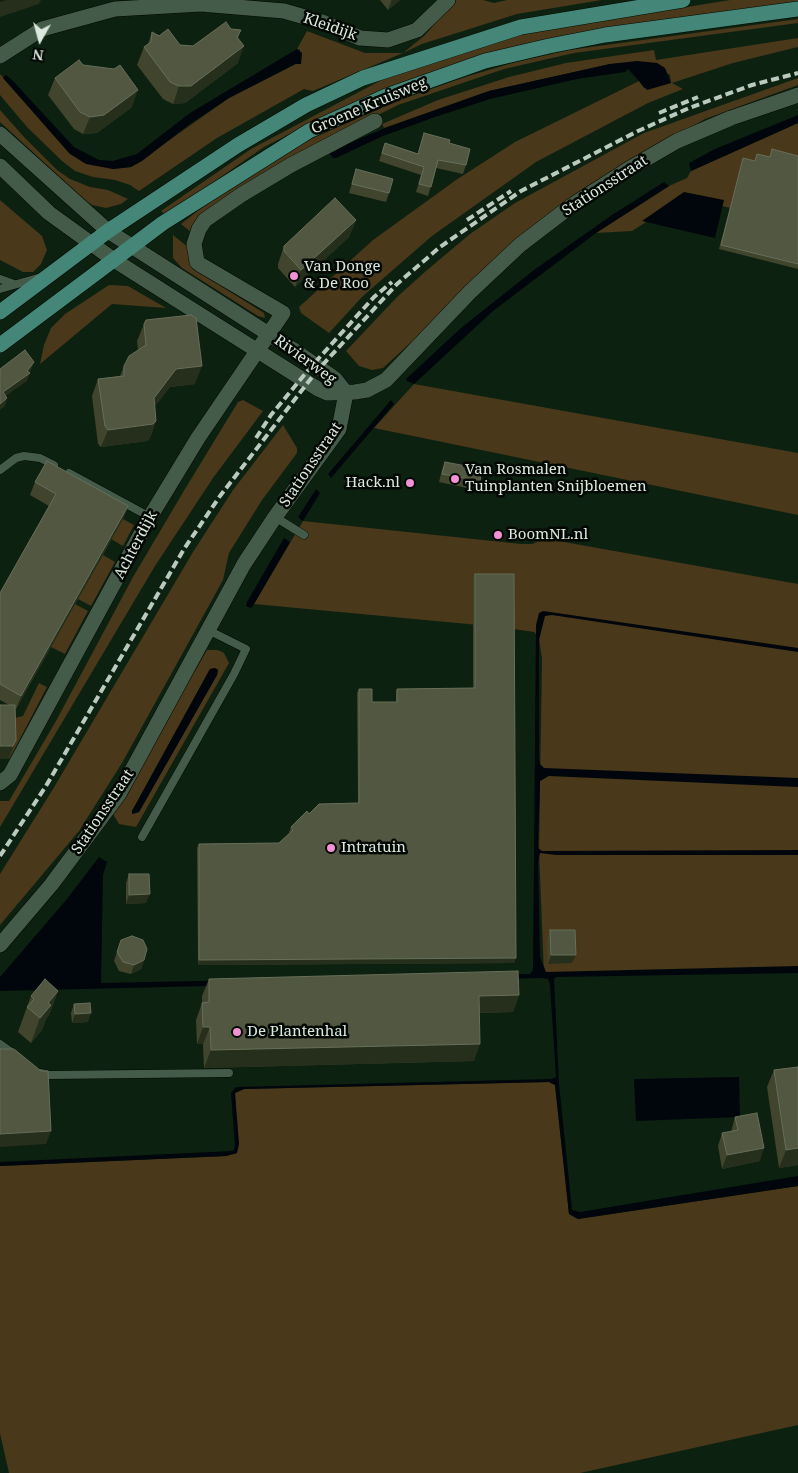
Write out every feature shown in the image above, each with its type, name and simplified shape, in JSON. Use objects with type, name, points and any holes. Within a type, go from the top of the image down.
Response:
[{"type":"main road","name":"Groene Kruisweg","points":[[0,312],[108,231],[238,145],[306,105],[363,78],[521,27],[683,0]]},
{"type":"main road","name":"Groene Kruisweg","points":[[0,346],[164,223],[309,131],[386,96],[486,61],[549,46],[605,35],[798,10]]},
{"type":"street","name":"Kleidijk","points":[[0,56],[42,29],[115,9],[200,4],[284,11],[322,22],[360,38],[388,40],[417,30],[448,0]]},
{"type":"street","name":"Stationsstraat","points":[[0,945],[51,885],[119,794],[244,564],[275,517],[339,429],[346,393],[367,390],[386,380],[470,292],[520,245],[572,206],[627,170],[677,142],[731,118],[798,95]]},
{"type":"street","name":"Groene Kruisweg","points":[[194,244],[196,236],[205,220],[241,195],[291,165],[375,121]]},
{"type":"street","name":"Rivierweg","points":[[0,134],[108,231],[269,334],[335,379],[346,393]]},
{"type":"street","name":"Rivierweg","points":[[0,166],[49,213],[114,260],[318,389],[327,393],[346,393]]},
{"type":"street","name":"Rivierweg","points":[[194,244],[198,262],[201,265],[283,313]]},
{"type":"street","name":"Achterdijk","points":[[0,783],[10,775],[150,517],[198,438],[283,313]]},
{"type":"lane","points":[[0,288],[50,275]]},
{"type":"lane","points":[[0,279],[14,284]]},
{"type":"lane","points":[[0,470],[16,458],[32,455],[150,517]]},
{"type":"lane","points":[[275,517],[304,535]]},
{"type":"lane","points":[[142,837],[234,674],[246,649],[208,630]]},
{"type":"lane","points":[[0,1044],[22,1060]]},
{"type":"lane","points":[[29,1065],[49,1075],[229,1073]]},
{"type":"shaded area","points":[[456,0],[483,0],[494,3],[507,0],[602,0],[517,14],[422,44],[403,53],[424,36]]},
{"type":"shaded area","points":[[730,0],[798,0],[798,3],[604,30],[319,119],[264,147],[166,215],[161,211],[251,149],[393,74],[514,35]]},
{"type":"shaded area","points":[[798,19],[798,23],[574,53],[504,69],[398,105],[326,141],[192,233],[181,224],[214,198],[264,165],[313,138],[397,101],[465,77],[516,62],[569,50]]},
{"type":"shaded area","points":[[307,31],[365,53],[403,53],[313,91],[304,89],[217,138],[139,191],[130,185],[115,180],[93,177],[75,171],[27,127],[0,95],[0,74],[70,154],[113,169],[131,167],[229,98],[300,62],[300,50],[297,49]]},
{"type":"shaded area","points":[[798,38],[798,47],[733,63],[672,83],[683,89],[648,103],[536,162],[432,236],[363,296],[329,333],[301,313],[299,307],[373,240],[456,180],[515,142],[639,81],[644,88],[671,83],[670,75],[648,62],[610,64],[489,91],[384,128],[382,124],[438,100],[509,77],[566,63],[654,50],[656,60]]},
{"type":"shaded area","points":[[297,49],[302,53],[301,64],[295,64],[229,98],[190,124],[142,161],[131,167],[113,169],[86,164],[70,154],[3,78],[6,75],[12,80],[74,147],[99,160],[113,161],[137,154],[190,113]]},
{"type":"shaded area","points":[[637,61],[657,63],[665,68],[671,83],[647,90],[628,69],[625,72],[577,79],[490,99],[383,136],[336,158],[333,158],[330,154],[331,151],[385,128],[489,91],[610,64]]},
{"type":"shaded area","points":[[798,78],[798,85],[705,119],[584,188],[561,205],[383,368],[372,370],[359,366],[346,351],[397,297],[426,271],[470,234],[515,203],[644,133]]},
{"type":"shaded area","points":[[0,110],[57,170],[70,179],[90,187],[108,190],[128,199],[121,204],[106,208],[92,205],[86,201],[0,122]]},
{"type":"shaded area","points":[[798,115],[798,123],[691,171],[689,163],[715,149]]},
{"type":"shaded area","points":[[798,123],[798,166],[731,208],[684,198],[632,231],[596,233],[669,186],[687,178],[691,171]]},
{"type":"shaded area","points":[[664,182],[669,186],[596,233],[493,311],[414,384],[407,381],[406,379],[461,328],[534,270],[612,215]]},
{"type":"shaded area","points":[[684,192],[724,200],[715,238],[642,221]]},
{"type":"shaded area","points":[[0,200],[42,236],[47,250],[41,264],[33,272],[23,272],[0,260]]},
{"type":"shaded area","points":[[173,235],[189,248],[195,270],[264,313],[265,318],[258,316],[182,268],[173,258]]},
{"type":"shaded area","points":[[109,285],[128,286],[166,308],[112,304],[40,364],[44,345],[51,328],[65,314]]},
{"type":"shaded area","points":[[414,384],[798,453],[798,515],[374,428]]},
{"type":"shaded area","points":[[243,400],[263,411],[213,478],[155,566],[0,827],[0,801],[9,801],[56,721],[133,577],[238,402]]},
{"type":"shaded area","points":[[391,400],[394,404],[331,478],[328,474]]},
{"type":"shaded area","points":[[283,425],[297,448],[297,453],[262,500],[229,553],[223,580],[122,763],[79,831],[0,925],[0,874],[53,789],[193,552],[233,490]]},
{"type":"shaded area","points":[[316,489],[320,493],[303,521],[298,517]]},
{"type":"shaded area","points":[[123,519],[134,525],[123,546],[111,539]]},
{"type":"shaded area","points":[[303,521],[521,544],[533,544],[542,538],[798,584],[798,972],[544,976],[539,850],[542,659],[539,638],[534,632],[500,627],[254,604]]},
{"type":"shaded area","points":[[284,538],[290,542],[254,604],[251,608],[246,606],[247,602]]},
{"type":"shaded area","points":[[103,555],[115,562],[91,606],[78,599]]},
{"type":"shaded area","points":[[75,604],[88,611],[65,654],[51,647]]},
{"type":"shaded area","points":[[543,611],[798,648],[798,652],[552,615],[545,616],[539,640],[539,758],[540,764],[544,768],[798,778],[798,787],[549,776],[540,781],[538,848],[542,851],[798,850],[798,855],[556,855],[540,853],[538,862],[540,957],[546,972],[798,966],[798,973],[556,977],[554,979],[559,1084],[572,1210],[580,1212],[798,1176],[798,1186],[578,1219],[569,1214],[555,1085],[549,1082],[244,1089],[235,1093],[239,1144],[237,1153],[226,1156],[0,1166],[0,1162],[233,1151],[235,1147],[231,1093],[236,1087],[551,1079],[556,1077],[550,984],[548,979],[542,978],[0,991],[0,977],[67,899],[99,857],[107,862],[103,875],[101,983],[530,974],[533,970],[536,625],[539,613]]},
{"type":"shaded area","points":[[207,650],[218,650],[224,653],[229,663],[136,827],[119,824],[113,814]],"holes":[[[215,668],[218,670],[217,675],[139,812],[133,814],[132,811],[210,669]]]},
{"type":"shaded area","points":[[215,668],[218,670],[217,675],[139,812],[132,814],[210,669]]},
{"type":"shaded area","points":[[39,683],[47,687],[9,760],[10,719],[23,716]]},
{"type":"shaded area","points":[[739,1077],[740,1117],[636,1121],[634,1079]]},
{"type":"shaded area","points":[[549,1082],[555,1085],[569,1214],[578,1219],[798,1186],[798,1425],[580,1473],[9,1473],[0,1433],[0,1166],[226,1156],[237,1153],[235,1093],[244,1089]]},
{"type":"building","points":[[226,22],[231,29],[241,30],[237,37],[244,46],[191,86],[179,86],[170,82],[144,47],[151,42],[152,32],[159,36],[168,29],[180,45],[193,46]]},
{"type":"building","points":[[79,60],[83,65],[114,69],[120,65],[138,90],[104,115],[90,117],[80,112],[55,78]]},
{"type":"building","points":[[424,133],[450,140],[449,143],[470,149],[466,165],[438,160],[431,187],[419,184],[424,167],[382,153],[385,143],[418,154]]},
{"type":"building","points":[[772,149],[798,156],[798,264],[721,245],[743,158],[755,161],[757,154],[770,157]]},
{"type":"building","points":[[356,169],[393,179],[389,193],[352,184]]},
{"type":"building","points":[[335,198],[356,220],[301,270],[284,251],[284,246]]},
{"type":"building","points":[[191,315],[196,318],[202,366],[176,369],[154,398],[156,421],[153,424],[108,430],[105,426],[98,379],[124,376],[124,366],[129,356],[146,345],[144,324],[146,320]]},
{"type":"building","points":[[25,350],[34,362],[27,371],[30,373],[3,392],[7,398],[0,404],[0,369]]},
{"type":"building","points":[[47,461],[128,506],[21,696],[0,684],[0,593],[56,494],[35,482]]},
{"type":"building","points":[[445,462],[482,469],[480,481],[442,474]]},
{"type":"building","points":[[475,574],[514,574],[516,958],[199,960],[199,844],[279,843],[293,830],[291,827],[307,811],[309,814],[319,804],[359,803],[359,689],[372,689],[372,702],[397,702],[397,689],[475,688]]},
{"type":"building","points":[[0,705],[15,705],[16,740],[13,746],[0,746]]},
{"type":"building","points":[[129,874],[149,874],[150,894],[129,895]]},
{"type":"building","points":[[550,930],[575,930],[576,955],[551,955]]},
{"type":"building","points":[[132,936],[143,940],[147,949],[144,960],[134,965],[123,962],[117,952],[121,940]]},
{"type":"building","points":[[518,971],[519,995],[479,996],[480,1044],[211,1050],[210,1027],[203,1027],[202,1003],[209,1002],[209,979]]},
{"type":"building","points":[[45,979],[58,991],[48,1003],[51,1005],[40,1018],[27,1007],[34,999],[31,996]]},
{"type":"building","points":[[90,1003],[91,1013],[75,1014],[74,1004]]},
{"type":"building","points":[[0,1049],[14,1049],[41,1071],[48,1071],[51,1131],[0,1134]]},
{"type":"building","points":[[798,1067],[798,1148],[786,1150],[774,1070]]},
{"type":"building","points":[[757,1113],[764,1148],[727,1155],[722,1133],[738,1130],[735,1117]]},
{"type":"railway","points":[[0,856],[46,786],[184,549],[220,496],[316,372],[397,284],[440,247],[521,191],[638,131],[689,108],[752,85],[798,73]]},
{"type":"railway","points":[[659,113],[698,97]]},
{"type":"railway","points":[[467,220],[511,191]]},
{"type":"railway","points":[[256,438],[271,415],[310,368],[374,297],[392,282]]},
{"type":"place","name":"Van Donge & De Roo","points":[[294,276]]},
{"type":"place","name":"Van Rosmalen Tuinplanten Snijbloemen","points":[[455,479]]},
{"type":"place","name":"Hack.nl","points":[[410,483]]},
{"type":"place","name":"BoomNL.nl","points":[[498,535]]},
{"type":"place","name":"Intratuin","points":[[331,848]]},
{"type":"place","name":"De Plantenhal","points":[[237,1032]]}]
